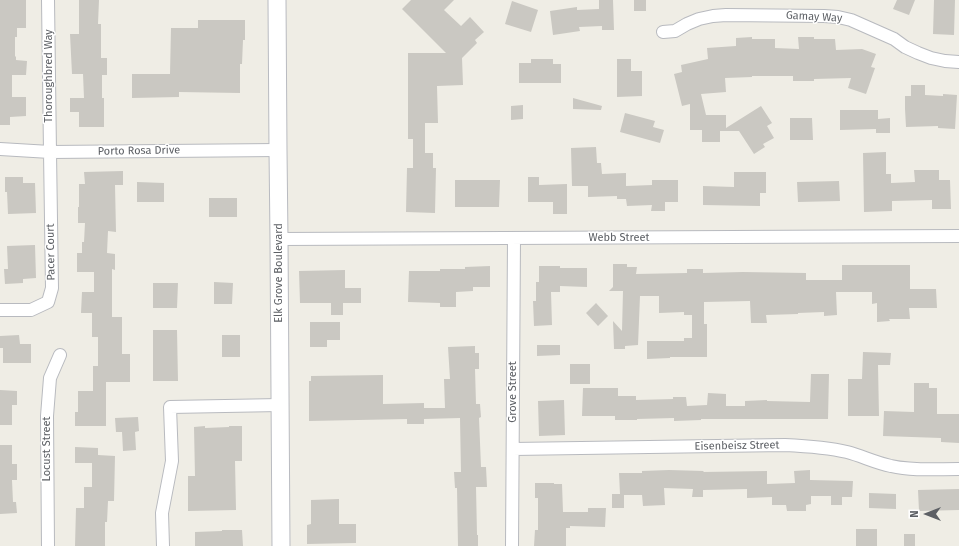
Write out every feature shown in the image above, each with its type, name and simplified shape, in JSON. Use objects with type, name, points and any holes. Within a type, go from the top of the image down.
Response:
[{"type":"main road","name":"Elk Grove Boulevard","points":[[277,0],[280,239],[281,546]]},
{"type":"street","name":"Thoroughbred Way","points":[[48,0],[50,152]]},
{"type":"street","name":"Gamay Way","points":[[663,32],[675,32],[693,22],[713,16],[838,17],[864,25],[894,39],[918,53],[945,61],[959,62]]},
{"type":"street","name":"Porto Rosa Drive","points":[[0,149],[50,152],[278,150]]},
{"type":"street","name":"Pacer Court","points":[[0,310],[32,310],[48,302],[52,288],[50,152]]},
{"type":"street","name":"Webb Street","points":[[280,239],[959,236]]},
{"type":"street","name":"Grove Street","points":[[512,546],[514,238]]},
{"type":"street","name":"Locust Street","points":[[48,546],[47,416],[50,378],[60,354]]},
{"type":"street","points":[[163,546],[162,513],[172,461],[170,407],[280,405]]},
{"type":"street","name":"Eisenbeisz Street","points":[[513,449],[785,445],[832,449],[884,464],[906,468],[959,469]]},
{"type":"building","points":[[0,0],[26,0],[26,28],[17,28],[17,37],[15,37],[15,56],[16,60],[27,61],[26,75],[12,75],[12,97],[26,97],[26,116],[10,117],[10,125],[0,125]]},
{"type":"building","points":[[79,0],[99,0],[98,24],[101,24],[101,58],[107,58],[107,75],[102,75],[104,127],[79,127],[79,112],[70,112],[70,98],[84,98],[83,74],[72,74],[70,34],[79,34]]},
{"type":"building","points":[[411,0],[454,0],[444,10],[461,26],[470,17],[484,32],[475,40],[477,43],[462,58],[463,85],[437,86],[438,123],[425,123],[425,153],[433,153],[433,168],[436,168],[435,213],[406,212],[407,168],[413,168],[413,139],[408,139],[408,53],[446,53],[402,9]]},
{"type":"building","points":[[599,0],[613,0],[614,30],[602,30],[602,26],[579,27],[580,31],[553,35],[550,11],[577,7],[577,10],[599,9]]},
{"type":"building","points":[[634,0],[646,0],[646,11],[634,11]]},
{"type":"building","points":[[897,0],[915,0],[909,15],[893,9]]},
{"type":"building","points":[[934,0],[955,0],[954,35],[933,34]]},
{"type":"building","points":[[512,1],[538,10],[531,32],[505,24]]},
{"type":"building","points":[[198,20],[245,20],[245,40],[243,40],[242,64],[240,64],[240,93],[179,92],[179,97],[132,98],[132,74],[170,74],[171,28],[198,28]]},
{"type":"building","points":[[752,37],[752,39],[775,39],[775,48],[799,49],[798,37],[835,39],[836,50],[862,49],[876,54],[871,67],[875,68],[866,94],[848,88],[851,78],[793,81],[793,76],[752,76],[725,78],[726,92],[701,94],[706,115],[726,115],[726,128],[761,106],[772,123],[767,126],[774,138],[763,144],[765,147],[754,154],[739,131],[720,131],[720,142],[702,142],[702,130],[690,130],[690,104],[682,106],[674,74],[682,72],[681,65],[708,59],[707,48],[736,46],[736,38]]},
{"type":"building","points":[[531,59],[553,59],[553,64],[561,64],[561,83],[519,83],[519,63],[531,63]]},
{"type":"building","points":[[617,59],[631,59],[631,71],[642,71],[642,96],[617,97]]},
{"type":"building","points":[[911,85],[925,85],[925,95],[957,95],[955,129],[938,128],[938,126],[906,127],[905,96],[911,96]]},
{"type":"building","points":[[573,98],[602,106],[601,110],[573,109]]},
{"type":"building","points":[[523,105],[523,119],[511,120],[511,106]]},
{"type":"building","points":[[840,110],[878,110],[878,119],[890,118],[890,133],[876,133],[876,129],[840,130]]},
{"type":"building","points":[[625,113],[655,121],[653,127],[664,130],[660,143],[620,132]]},
{"type":"building","points":[[790,118],[812,118],[813,140],[790,140]]},
{"type":"building","points":[[596,147],[597,163],[601,163],[602,174],[626,173],[626,186],[652,185],[652,180],[678,180],[678,202],[665,202],[665,211],[651,211],[652,205],[627,206],[626,199],[617,199],[617,196],[588,197],[588,186],[572,186],[571,148]]},
{"type":"building","points":[[886,152],[886,174],[891,174],[891,183],[915,182],[914,170],[939,170],[939,180],[950,180],[951,209],[932,209],[932,200],[892,201],[892,211],[864,212],[863,153]]},
{"type":"building","points":[[123,171],[123,185],[115,185],[116,232],[108,231],[107,253],[115,254],[115,270],[112,269],[112,317],[122,317],[122,354],[130,354],[130,382],[106,382],[106,426],[75,426],[75,412],[78,412],[78,391],[93,391],[93,366],[98,366],[98,337],[92,337],[92,313],[81,313],[82,292],[94,292],[94,272],[77,272],[77,253],[82,253],[85,223],[78,223],[79,184],[85,184],[84,172]]},
{"type":"building","points":[[734,172],[766,172],[766,193],[760,193],[760,206],[703,205],[703,186],[734,187]]},
{"type":"building","points":[[5,177],[23,177],[23,183],[35,183],[36,213],[8,214],[7,192],[5,192]]},
{"type":"building","points":[[528,177],[539,177],[539,185],[567,184],[567,214],[553,214],[553,202],[528,202]]},
{"type":"building","points":[[455,180],[500,180],[499,207],[455,207]]},
{"type":"building","points":[[839,181],[840,201],[798,202],[797,182]]},
{"type":"building","points":[[137,182],[164,183],[164,202],[137,202]]},
{"type":"building","points":[[209,198],[237,198],[237,217],[209,217]]},
{"type":"building","points":[[35,245],[36,278],[23,279],[23,283],[5,284],[4,269],[8,269],[7,246]]},
{"type":"building","points":[[613,264],[627,264],[627,267],[637,267],[636,274],[687,273],[687,269],[703,269],[703,273],[806,273],[806,280],[842,280],[842,265],[910,265],[910,289],[936,289],[937,308],[909,308],[910,319],[889,319],[890,321],[877,322],[877,303],[872,304],[872,292],[836,292],[837,315],[824,316],[824,312],[766,315],[767,323],[751,323],[750,301],[704,302],[704,324],[707,324],[707,357],[670,357],[647,359],[647,341],[684,341],[684,338],[692,338],[692,315],[684,315],[684,312],[659,313],[659,296],[640,296],[638,345],[625,346],[625,349],[614,349],[613,321],[622,331],[623,291],[609,291],[613,287]]},
{"type":"building","points":[[490,266],[490,287],[473,287],[473,291],[456,292],[456,307],[440,307],[440,303],[408,302],[409,271],[440,271],[440,269],[465,269],[465,267]]},
{"type":"building","points":[[539,266],[587,268],[587,287],[560,286],[560,292],[551,292],[552,325],[534,326],[533,301],[536,301],[536,282],[539,282]]},
{"type":"building","points":[[345,270],[345,288],[361,288],[361,303],[343,303],[343,315],[331,315],[331,303],[300,303],[299,271]]},
{"type":"building","points":[[214,282],[233,283],[232,304],[214,304]]},
{"type":"building","points":[[153,283],[178,283],[177,308],[153,308]]},
{"type":"building","points":[[596,303],[608,316],[598,326],[586,313]]},
{"type":"building","points":[[310,322],[340,322],[340,340],[327,340],[327,347],[310,347]]},
{"type":"building","points":[[153,330],[177,330],[178,381],[153,381]]},
{"type":"building","points":[[19,335],[20,344],[31,344],[31,363],[3,363],[3,348],[0,348],[0,336]]},
{"type":"building","points":[[222,335],[240,335],[240,357],[222,357]]},
{"type":"building","points":[[537,345],[560,345],[560,355],[537,356]]},
{"type":"building","points":[[475,346],[475,353],[479,353],[479,369],[475,369],[476,404],[480,404],[481,417],[479,418],[481,467],[486,467],[487,487],[476,487],[478,546],[458,546],[457,488],[455,488],[454,472],[461,472],[460,418],[424,419],[424,424],[407,424],[407,419],[309,421],[309,381],[311,381],[311,376],[383,375],[383,404],[424,403],[424,408],[445,408],[444,379],[450,379],[448,347]]},
{"type":"building","points":[[863,352],[891,353],[890,365],[878,365],[879,416],[848,416],[848,379],[862,379]]},
{"type":"building","points":[[570,364],[590,364],[590,384],[570,384]]},
{"type":"building","points":[[811,374],[829,374],[828,419],[701,419],[674,421],[674,418],[615,420],[615,416],[582,416],[583,388],[618,388],[618,396],[636,396],[636,400],[673,399],[673,397],[686,397],[687,406],[707,405],[708,393],[726,394],[726,406],[745,406],[745,401],[767,400],[810,402]]},
{"type":"building","points":[[914,383],[929,383],[929,388],[937,388],[937,414],[959,414],[959,443],[941,442],[941,438],[883,436],[884,411],[914,412]]},
{"type":"building","points":[[0,390],[17,391],[17,405],[12,405],[12,425],[0,425]]},
{"type":"building","points":[[564,400],[565,435],[539,436],[538,401]]},
{"type":"building","points":[[138,417],[139,431],[135,432],[136,450],[123,451],[122,432],[116,432],[115,418]]},
{"type":"building","points":[[205,426],[205,428],[242,426],[242,461],[235,461],[236,510],[188,511],[188,476],[195,476],[194,427]]},
{"type":"building","points":[[0,445],[12,445],[12,464],[17,464],[17,480],[12,480],[13,502],[16,502],[17,513],[0,514]]},
{"type":"building","points":[[75,447],[98,448],[98,455],[115,456],[114,501],[108,501],[107,522],[105,522],[105,546],[75,546],[76,508],[84,508],[84,487],[92,487],[92,463],[75,463]]},
{"type":"building","points":[[810,470],[810,480],[853,481],[852,497],[842,497],[842,505],[831,505],[831,496],[811,496],[811,504],[806,505],[806,511],[787,511],[786,505],[772,505],[772,497],[747,498],[747,489],[703,490],[703,497],[692,497],[693,489],[664,488],[665,505],[643,506],[642,495],[624,495],[624,508],[612,508],[612,494],[620,494],[619,473],[642,473],[642,471],[704,471],[703,472],[767,471],[767,484],[795,483],[794,471]]},
{"type":"building","points":[[535,483],[562,484],[563,512],[588,512],[588,508],[606,508],[605,527],[570,526],[570,528],[566,528],[566,546],[534,546],[535,530],[538,530],[538,498],[535,498]]},
{"type":"building","points":[[959,489],[959,510],[919,511],[918,490]]},
{"type":"building","points":[[869,493],[896,494],[896,509],[869,508]]},
{"type":"building","points":[[339,499],[339,524],[356,524],[356,543],[307,544],[307,525],[311,524],[311,500]]},
{"type":"building","points":[[856,529],[877,529],[877,546],[856,546]]},
{"type":"building","points":[[242,530],[243,546],[195,546],[195,532]]},
{"type":"building","points":[[904,534],[915,534],[915,546],[904,546]]}]
